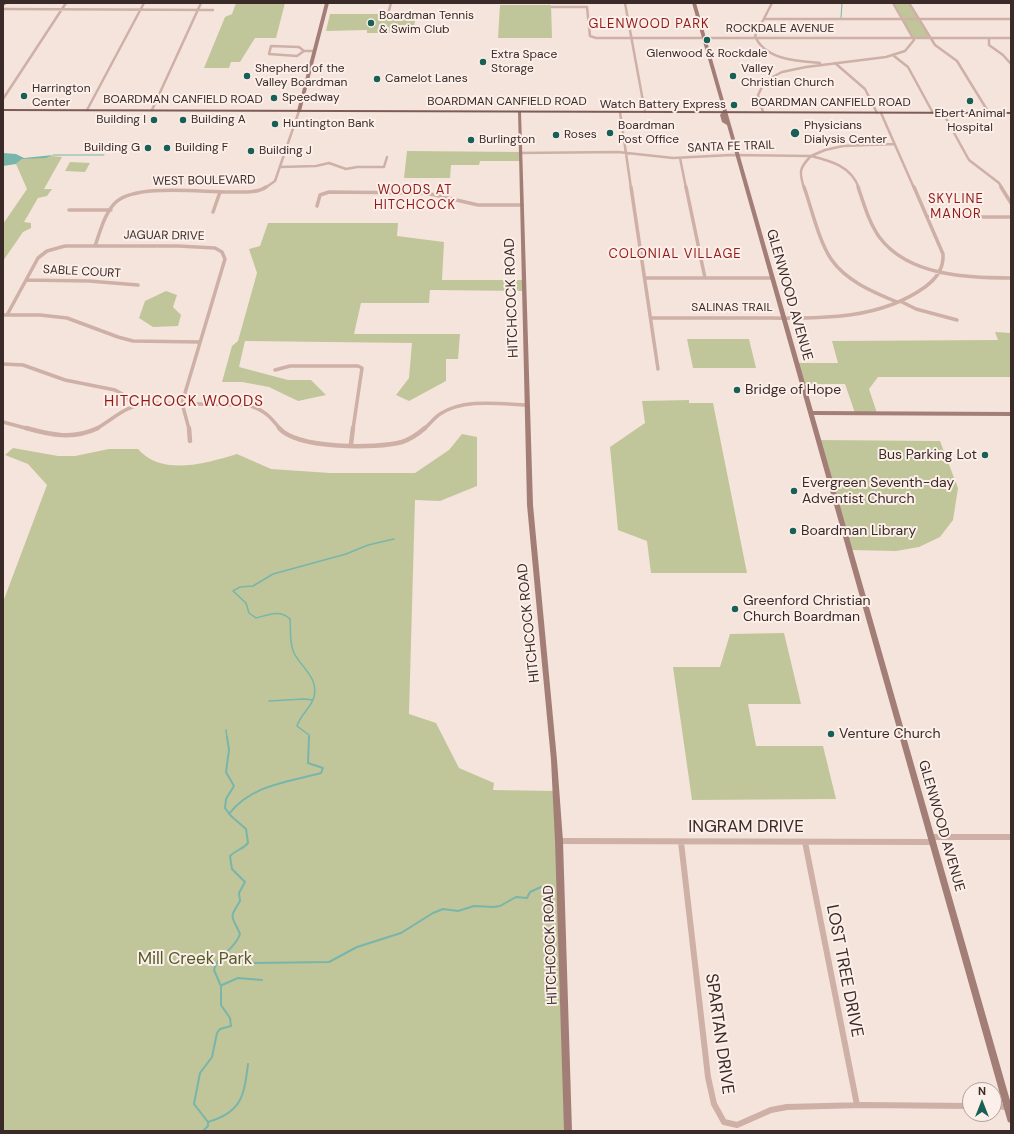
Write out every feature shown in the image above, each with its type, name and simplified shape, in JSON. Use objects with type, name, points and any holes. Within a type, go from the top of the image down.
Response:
[{"type":"main road","name":"BOARDMAN CANFIELD ROAD","points":[[3,110],[1011,114]]},
{"type":"street","points":[[3,99],[66,3]]},
{"type":"street","points":[[87,110],[144,3]]},
{"type":"street","points":[[152,110],[201,3]]},
{"type":"street","name":"WEST BOULEVARD","points":[[95,246],[114,204],[120,199],[139,192],[250,192],[266,188],[274,183],[299,111],[327,3]]},
{"type":"street","points":[[388,14],[391,3]]},
{"type":"street","points":[[625,3],[645,112]]},
{"type":"street","name":"GLENWOOD AVENUE","points":[[694,3],[724,112],[722,115],[723,120],[728,124],[1011,1119]]},
{"type":"street","points":[[772,3],[755,36],[759,45],[780,57],[805,62],[828,64]]},
{"type":"street","points":[[763,112],[759,92],[762,85],[769,79],[790,70],[894,56],[911,48],[914,43],[913,38],[893,3]]},
{"type":"street","points":[[909,3],[937,47],[957,61],[989,113]]},
{"type":"street","name":"ROCKDALE AVENUE","points":[[552,7],[587,7],[592,37],[1011,38]]},
{"type":"street","points":[[3,9],[213,10]]},
{"type":"street","points":[[764,19],[1011,19]]},
{"type":"street","points":[[989,38],[989,45],[1003,55],[1011,64]]},
{"type":"street","points":[[304,51],[299,47],[271,46],[269,54],[297,56],[304,51],[314,51]]},
{"type":"street","points":[[894,56],[908,67],[933,113]]},
{"type":"street","points":[[835,63],[865,88],[879,113],[943,254],[943,264],[940,271]]},
{"type":"street","name":"HITCHCOCK ROAD","points":[[518,112],[530,505],[554,760],[559,841],[568,1131]]},
{"type":"street","points":[[620,112],[658,369]]},
{"type":"street","points":[[943,113],[969,160],[999,183],[1011,203]]},
{"type":"street","name":"SANTA FE TRAIL","points":[[520,153],[626,153],[680,158],[736,155],[811,156],[825,150],[843,146],[894,144]]},
{"type":"street","points":[[957,320],[916,309],[871,291],[853,280],[838,267],[828,254],[800,175],[802,165],[811,156],[836,163],[852,174],[856,180],[877,233],[887,246],[910,260],[940,271],[965,277],[1011,278]]},
{"type":"street","points":[[383,172],[387,157]]},
{"type":"street","points":[[680,158],[705,278]]},
{"type":"street","points":[[280,166],[316,166],[329,163],[346,169],[357,167],[384,167]]},
{"type":"street","points":[[213,212],[220,192]]},
{"type":"street","points":[[317,206],[320,195],[329,192],[426,193],[478,205],[522,205]]},
{"type":"street","points":[[69,210],[111,210]]},
{"type":"street","points":[[927,217],[1011,218]]},
{"type":"street","name":"JAGUAR DRIVE","points":[[5,315],[38,258],[47,251],[66,246],[205,246],[215,248],[222,252],[225,259],[182,403]]},
{"type":"street","name":"SALINAS TRAIL","points":[[651,318],[782,318],[843,316],[873,310],[898,302],[926,286],[940,271]]},
{"type":"street","points":[[645,278],[771,278]]},
{"type":"street","name":"SABLE COURT","points":[[26,280],[88,281],[138,285]]},
{"type":"street","points":[[5,315],[45,315],[65,318],[82,322],[114,336],[133,340],[200,342]]},
{"type":"street","points":[[3,364],[23,365],[76,383],[114,390],[126,396],[133,406]]},
{"type":"street","points":[[275,370],[290,366],[358,366],[362,368],[351,444]]},
{"type":"street","points":[[3,422],[51,436],[72,436],[95,430],[119,412],[133,406],[150,403],[235,404],[250,406],[267,413],[282,431],[295,439],[314,444],[387,444],[405,441],[421,432],[440,413],[459,406],[478,404],[527,405]]},
{"type":"street","points":[[182,403],[184,415],[190,426],[190,441]]},
{"type":"street","points":[[810,413],[1011,414]]},
{"type":"street","name":"INGRAM DRIVE","points":[[559,841],[805,842],[1011,837]]},
{"type":"street","name":"SPARTAN DRIVE","points":[[681,842],[708,1077],[711,1095],[724,1122],[732,1126],[771,1110],[787,1107],[857,1105],[962,1106]]},
{"type":"street","name":"LOST TREE DRIVE","points":[[805,842],[857,1105]]},
{"type":"street","points":[[1002,1107],[1007,1107]]},
{"type":"green space","points":[[236,3],[285,3],[276,38],[255,38],[240,62],[231,62],[229,68],[204,68],[225,17],[232,14]]},
{"type":"green space","points":[[893,3],[909,3],[930,38],[913,38]]},
{"type":"green space","points":[[500,5],[551,5],[552,38],[498,38]]},
{"type":"green space","name":"Boardman Tennis & Swim Club","points":[[330,14],[416,14],[413,33],[367,33],[367,30],[326,31]]},
{"type":"green space","points":[[407,151],[520,152],[520,161],[480,161],[479,165],[451,165],[450,178],[404,178]]},
{"type":"green space","points":[[52,156],[62,157],[44,189],[52,189],[47,196],[38,198],[24,222],[31,223],[31,228],[23,232],[3,261],[3,224],[27,189],[16,164],[22,159]]},
{"type":"green space","points":[[70,162],[90,163],[85,172],[65,171]]},
{"type":"green space","points":[[268,223],[398,223],[397,236],[444,242],[442,280],[524,280],[524,291],[430,290],[429,303],[361,303],[354,334],[460,334],[458,359],[446,359],[446,381],[409,401],[396,395],[409,378],[412,343],[245,341],[239,367],[288,380],[311,380],[326,395],[298,401],[269,387],[242,382],[222,382],[232,346],[238,341],[257,273],[249,249],[260,246]]},
{"type":"green space","points":[[166,291],[177,295],[173,307],[181,315],[178,326],[153,327],[139,318],[145,301]]},
{"type":"green space","points":[[995,332],[1011,333],[1011,377],[878,377],[869,389],[877,413],[855,413],[845,384],[801,384],[795,363],[838,363],[832,341],[998,340]]},
{"type":"green space","points":[[687,339],[749,339],[756,368],[693,368]]},
{"type":"green space","points":[[689,400],[689,403],[713,403],[747,573],[651,573],[647,541],[618,530],[610,447],[645,423],[642,401]]},
{"type":"green space","name":"Mill Creek Park","points":[[462,434],[477,437],[477,486],[440,501],[415,500],[409,714],[436,723],[459,768],[494,783],[493,790],[556,791],[568,1131],[3,1131],[3,602],[47,485],[28,464],[5,455],[13,448],[58,456],[75,456],[109,449],[138,449],[148,458],[159,463],[172,465],[199,464],[237,454],[271,469],[330,473],[415,473],[449,450]]},
{"type":"green space","points":[[817,440],[940,441],[958,488],[953,520],[940,537],[919,547],[896,551],[850,550]]},
{"type":"green space","points":[[784,633],[801,704],[748,704],[756,746],[823,746],[836,799],[692,800],[673,667],[720,667],[730,634]]},
{"type":"water","points":[[3,153],[16,154],[24,158],[53,155],[46,158],[22,159],[16,164],[3,166]]},
{"type":"waterway","points":[[841,18],[842,3]]},
{"type":"waterway","points":[[53,155],[104,155]]},
{"type":"waterway","points":[[309,737],[309,735],[297,726],[300,718],[313,701],[315,690],[312,678],[292,649],[290,619],[278,613],[256,618],[249,613],[246,603],[233,591],[240,587],[253,586],[273,574],[346,554],[368,545],[394,539]]},
{"type":"waterway","points":[[269,701],[304,699],[313,700]]},
{"type":"waterway","points":[[226,730],[227,738]]},
{"type":"waterway","points":[[227,737],[229,750],[226,772],[234,786],[226,799],[225,808],[229,814]]},
{"type":"waterway","points":[[229,814],[238,804],[259,791],[283,782],[321,773],[323,768],[308,763],[309,737]]},
{"type":"waterway","points":[[208,1122],[194,1104],[200,1073],[212,1057],[217,1033],[220,1029],[231,1026],[230,1018],[221,1005],[221,986],[214,970],[219,960],[238,940],[240,934],[232,918],[240,901],[239,893],[245,882],[232,869],[230,856],[248,843],[246,829],[229,814]]},
{"type":"waterway","points":[[223,957],[255,963],[329,962],[357,947],[401,933],[433,913],[443,909],[458,911],[474,906],[500,906],[516,897],[527,898],[530,892],[541,887]]},
{"type":"waterway","points":[[222,985],[238,978],[262,980]]},
{"type":"waterway","points":[[208,1122],[219,1118],[235,1108],[243,1094],[248,1064]]},
{"type":"waterway","points":[[203,1131],[208,1126],[208,1122]]},
{"type":"place","name":"Boardman Tennis & Swim Club","points":[[371,23]]},
{"type":"place","name":"Glenwood & Rockdale","points":[[707,40]]},
{"type":"place","name":"Extra Space Storage","points":[[483,62]]},
{"type":"place","name":"Shepherd of the Valley Boardman","points":[[247,76]]},
{"type":"place","name":"Valley Christian Church","points":[[733,76]]},
{"type":"place","name":"Camelot Lanes","points":[[377,79]]},
{"type":"place","name":"Harrington Center","points":[[24,96]]},
{"type":"place","name":"Speedway","points":[[274,98]]},
{"type":"place","name":"Ebert Animal Hospital","points":[[970,101]]},
{"type":"place","name":"Watch Battery Express","points":[[734,105]]},
{"type":"place","name":"Building I","points":[[154,120]]},
{"type":"place","name":"Building A","points":[[183,120]]},
{"type":"place","name":"Huntington Bank","points":[[275,124]]},
{"type":"place","name":"Boardman Post Office","points":[[610,133]]},
{"type":"place","name":"Physicians Dialysis Center","points":[[795,133]]},
{"type":"place","name":"Roses","points":[[556,135]]},
{"type":"place","name":"Burlington","points":[[471,140]]},
{"type":"place","name":"Building G","points":[[148,148]]},
{"type":"place","name":"Building F","points":[[167,148]]},
{"type":"place","name":"Building J","points":[[251,151]]},
{"type":"place","name":"Bridge of Hope","points":[[737,390]]},
{"type":"place","name":"Bus Parking Lot","points":[[985,455]]},
{"type":"place","name":"Evergreen Seventh-day Adventist Church","points":[[794,491]]},
{"type":"place","name":"Boardman Library","points":[[793,531]]},
{"type":"place","name":"Greenford Christian Church Boardman","points":[[735,609]]},
{"type":"place","name":"Venture Church","points":[[831,734]]},
{"type":"district","name":"GLENWOOD PARK","points":[[649,25]]},
{"type":"district","name":"WOODS AT HITCHCOCK","points":[[415,198]]},
{"type":"district","name":"SKYLINE MANOR","points":[[956,208]]},
{"type":"district","name":"COLONIAL VILLAGE","points":[[675,255]]},
{"type":"district","name":"HITCHCOCK WOODS","points":[[184,402]]}]
